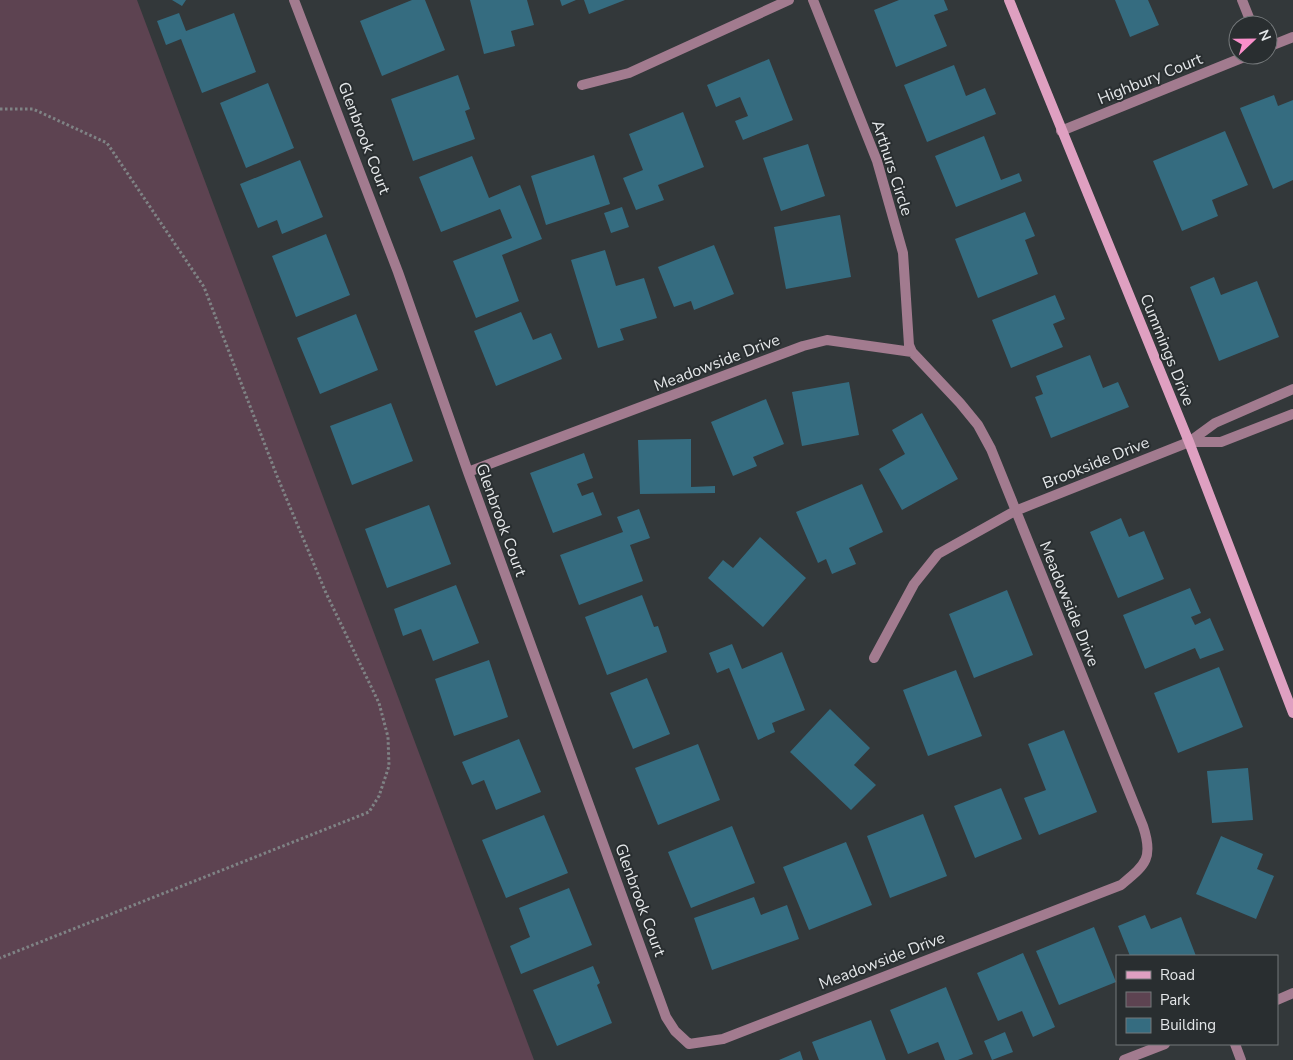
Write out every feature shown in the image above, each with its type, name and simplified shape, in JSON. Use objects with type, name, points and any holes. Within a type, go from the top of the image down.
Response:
[{"type":"street","name":"Glenbrook Court","points":[[294,0],[395,263],[468,472],[666,1017],[675,1031],[689,1044]]},
{"type":"street","points":[[582,84],[629,74],[789,0]]},
{"type":"street","name":"Arthurs Circle","points":[[814,0],[877,161],[893,216],[903,253],[909,345],[912,352]]},
{"type":"street","name":"Cummings Drive","points":[[1008,0],[1189,442],[1293,712]]},
{"type":"street","points":[[1242,0],[1248,15]]},
{"type":"street","points":[[1278,43],[1293,37]]},
{"type":"street","name":"Highbury Court","points":[[1061,132],[1228,64]]},
{"type":"street","name":"Meadowside Drive","points":[[468,472],[803,346],[827,340],[912,352],[978,425],[991,449],[1143,826],[1149,844],[1142,868],[1121,885],[723,1039],[689,1044]]},
{"type":"street","name":"Brookside Drive","points":[[874,658],[914,584],[938,554],[1015,511],[1189,442],[1214,423],[1293,390]]},
{"type":"street","name":"Brookside Drive","points":[[1189,442],[1221,442],[1293,414]]},
{"type":"street","points":[[1278,1000],[1293,993]]},
{"type":"street","points":[[1124,1060],[1162,1045]]},
{"type":"street","points":[[1235,1045],[1241,1060]]},
{"type":"path","points":[[0,108],[33,109],[107,142],[204,287],[277,476],[322,584],[379,703],[388,737],[389,766],[379,796],[369,812],[0,958]]},
{"type":"green space","points":[[0,0],[137,0],[534,1060],[0,1060]]},
{"type":"building","points":[[172,0],[186,0],[182,6]]},
{"type":"building","points":[[412,0],[425,0],[445,50],[382,76],[360,21]]},
{"type":"building","points":[[470,0],[527,0],[534,25],[511,31],[515,46],[484,54]]},
{"type":"building","points":[[560,0],[576,0],[562,6]]},
{"type":"building","points":[[584,0],[625,0],[589,14]]},
{"type":"building","points":[[899,0],[944,0],[948,10],[934,15],[947,46],[896,67],[874,10]]},
{"type":"building","points":[[1115,0],[1148,0],[1159,25],[1130,37]]},
{"type":"building","points":[[179,13],[186,31],[234,13],[256,72],[202,93],[181,39],[166,45],[157,21]]},
{"type":"building","points":[[769,59],[793,120],[743,140],[735,121],[748,116],[740,97],[716,107],[707,85]]},
{"type":"building","points":[[954,65],[966,96],[985,88],[996,114],[927,142],[904,85]]},
{"type":"building","points":[[458,75],[470,109],[465,111],[475,139],[413,161],[391,99]]},
{"type":"building","points":[[268,83],[294,148],[246,168],[220,103]]},
{"type":"building","points":[[1274,95],[1278,106],[1293,100],[1293,180],[1273,189],[1240,108]]},
{"type":"building","points":[[683,112],[704,167],[658,185],[664,200],[636,210],[623,178],[643,170],[629,134]]},
{"type":"building","points":[[1225,131],[1248,185],[1212,200],[1218,216],[1182,231],[1153,161]]},
{"type":"building","points":[[984,136],[1001,180],[1019,173],[1022,181],[956,207],[935,156]]},
{"type":"building","points":[[808,144],[825,196],[781,211],[763,158]]},
{"type":"building","points":[[594,155],[610,204],[546,225],[531,176]]},
{"type":"building","points":[[472,156],[489,198],[520,185],[542,239],[502,255],[519,301],[476,318],[453,261],[512,238],[500,209],[441,232],[419,177]]},
{"type":"building","points":[[300,160],[323,217],[282,234],[277,220],[258,228],[240,184]]},
{"type":"building","points":[[622,207],[629,227],[611,233],[604,213]]},
{"type":"building","points":[[1025,212],[1035,236],[1025,240],[1038,274],[978,298],[955,239]]},
{"type":"building","points":[[840,215],[851,277],[786,289],[774,227]]},
{"type":"building","points":[[326,234],[350,295],[296,317],[272,256]]},
{"type":"building","points":[[714,245],[734,294],[694,310],[691,301],[674,307],[658,267]]},
{"type":"building","points":[[605,250],[616,286],[644,278],[657,318],[620,329],[624,340],[598,348],[571,260]]},
{"type":"building","points":[[1214,277],[1221,295],[1257,281],[1279,337],[1219,361],[1190,287]]},
{"type":"building","points":[[1055,295],[1065,319],[1053,324],[1063,347],[1011,368],[992,320]]},
{"type":"building","points":[[521,312],[533,340],[551,333],[562,359],[496,386],[474,331]]},
{"type":"building","points":[[356,314],[378,370],[320,394],[297,338]]},
{"type":"building","points":[[1090,355],[1103,388],[1118,382],[1129,407],[1051,438],[1035,397],[1043,394],[1036,376]]},
{"type":"building","points":[[849,382],[859,435],[802,446],[792,392]]},
{"type":"building","points":[[766,399],[784,444],[753,457],[757,466],[733,476],[711,422]]},
{"type":"building","points":[[391,403],[413,461],[352,485],[330,426]]},
{"type":"building","points":[[922,413],[958,479],[902,510],[879,469],[905,454],[892,430]]},
{"type":"building","points":[[691,439],[691,487],[715,486],[715,493],[640,494],[638,440]]},
{"type":"building","points":[[584,453],[593,478],[577,484],[582,496],[593,492],[602,515],[553,533],[530,473]]},
{"type":"building","points":[[862,484],[883,532],[849,548],[856,564],[832,574],[826,559],[818,563],[796,512]]},
{"type":"building","points":[[429,505],[451,564],[387,588],[365,529]]},
{"type":"building","points":[[639,509],[650,538],[630,545],[643,581],[579,605],[560,555],[623,532],[617,517]]},
{"type":"building","points":[[1121,518],[1129,537],[1144,531],[1164,579],[1118,598],[1090,532]]},
{"type":"building","points":[[760,537],[806,578],[763,627],[708,578],[723,560],[733,568]]},
{"type":"building","points":[[456,585],[479,643],[433,661],[421,629],[403,636],[394,609]]},
{"type":"building","points":[[1190,588],[1201,613],[1191,617],[1195,625],[1210,618],[1224,650],[1200,659],[1195,648],[1145,669],[1123,615]]},
{"type":"building","points":[[1007,590],[1033,655],[974,678],[949,614]]},
{"type":"building","points":[[642,595],[654,627],[658,626],[667,652],[607,675],[585,617]]},
{"type":"building","points":[[732,644],[742,669],[782,652],[805,710],[772,723],[775,732],[758,740],[729,668],[717,673],[709,653]]},
{"type":"building","points":[[489,660],[508,717],[454,736],[435,679]]},
{"type":"building","points":[[1219,667],[1243,727],[1178,753],[1154,693]]},
{"type":"building","points":[[956,670],[982,736],[928,756],[903,690]]},
{"type":"building","points":[[647,678],[670,734],[633,749],[610,693]]},
{"type":"building","points":[[830,709],[870,748],[854,765],[876,785],[851,810],[790,752]]},
{"type":"building","points":[[1064,730],[1097,812],[1039,835],[1024,798],[1046,790],[1028,744]]},
{"type":"building","points":[[519,739],[541,792],[496,810],[484,780],[472,785],[462,762]]},
{"type":"building","points":[[698,744],[720,800],[658,825],[635,768]]},
{"type":"building","points":[[1248,768],[1253,820],[1212,823],[1207,771]]},
{"type":"building","points":[[1001,788],[1022,839],[975,858],[954,806]]},
{"type":"building","points":[[923,814],[947,876],[890,898],[867,836]]},
{"type":"building","points":[[544,815],[568,873],[506,898],[482,840]]},
{"type":"building","points":[[732,826],[755,883],[691,908],[668,852]]},
{"type":"building","points":[[1221,836],[1263,854],[1257,869],[1274,876],[1256,919],[1196,894]]},
{"type":"building","points":[[846,842],[872,905],[809,930],[783,867]]},
{"type":"building","points":[[569,888],[592,945],[521,974],[510,946],[530,937],[519,908]]},
{"type":"building","points":[[754,897],[761,915],[787,905],[799,939],[712,970],[694,918]]},
{"type":"building","points":[[1145,915],[1151,929],[1181,917],[1196,955],[1130,955],[1118,926]]},
{"type":"building","points":[[1094,927],[1116,982],[1059,1005],[1036,951]]},
{"type":"building","points":[[1023,953],[1055,1027],[1033,1037],[1022,1011],[998,1021],[977,973]]},
{"type":"building","points":[[593,966],[600,983],[597,985],[612,1023],[557,1046],[533,990]]},
{"type":"building","points":[[946,987],[973,1054],[958,1060],[945,1060],[938,1042],[908,1054],[890,1010]]},
{"type":"building","points":[[871,1020],[886,1060],[819,1060],[812,1042]]},
{"type":"building","points":[[1005,1032],[1013,1052],[992,1060],[984,1041]]},
{"type":"building","points":[[800,1051],[803,1060],[779,1060]]}]
